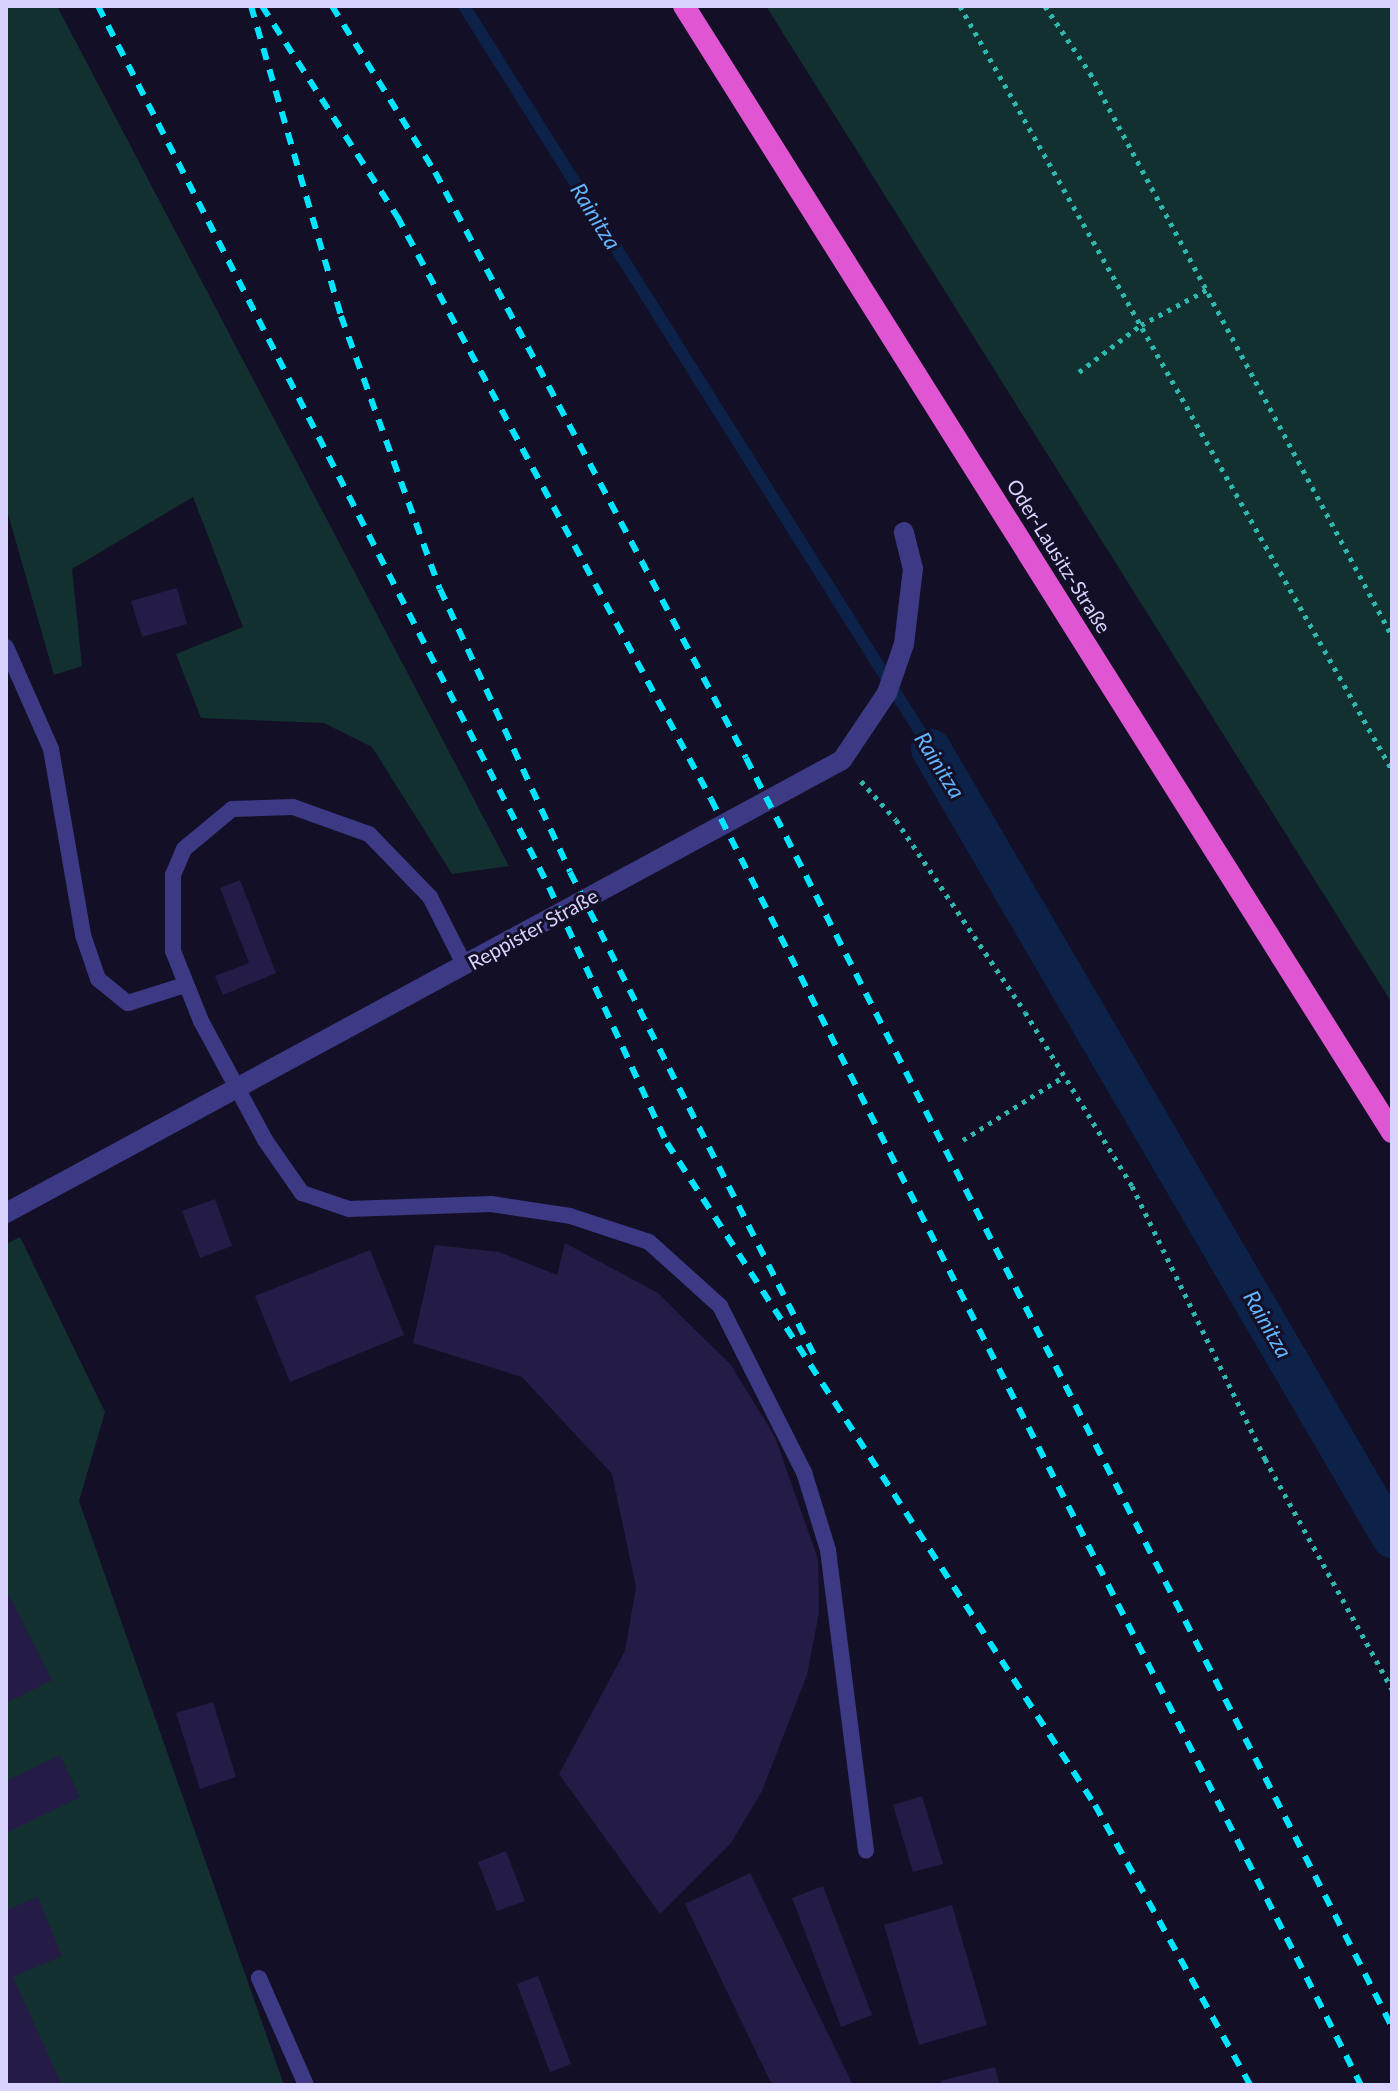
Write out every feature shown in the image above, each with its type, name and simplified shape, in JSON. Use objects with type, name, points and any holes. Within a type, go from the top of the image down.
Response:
[{"type":"highway","name":"Oder-Lausitz-Straße","points":[[684,6],[1392,1132]]},
{"type":"street","name":"Reppister Straße","points":[[6,1213],[842,760],[863,735],[904,644],[913,569],[904,532]]},
{"type":"lane","points":[[6,647],[51,749],[83,935],[98,979],[128,1003],[185,985]]},
{"type":"lane","points":[[465,966],[430,897],[391,849],[332,818],[259,805],[207,822],[184,849],[170,914],[185,985],[265,1140],[302,1193],[349,1209],[491,1204],[570,1216],[649,1242],[720,1306],[804,1472],[828,1550],[866,1851]]},
{"type":"lane","points":[[259,1978],[306,2085]]},
{"type":"path","points":[[960,6],[1392,770]]},
{"type":"path","points":[[1045,6],[1090,73],[1392,636]]},
{"type":"path","points":[[1079,372],[1141,325],[1208,289]]},
{"type":"path","points":[[842,760],[896,820],[1132,1186],[1265,1459],[1392,1689]]},
{"type":"path","points":[[963,1140],[1063,1077]]},
{"type":"green space","points":[[6,6],[57,6],[509,866],[452,874],[372,747],[324,723],[201,718],[176,654],[243,627],[193,497],[72,569],[82,666],[54,675],[6,507]]},
{"type":"green space","points":[[766,6],[1392,6],[1392,1003]]},
{"type":"green space","points":[[20,1237],[105,1412],[79,1501],[284,2085],[6,2085],[6,1244]]},
{"type":"building","points":[[177,588],[187,624],[142,637],[131,601]]},
{"type":"building","points":[[240,880],[276,973],[223,995],[215,976],[249,963],[220,888]]},
{"type":"building","points":[[215,1199],[232,1246],[200,1258],[182,1211]]},
{"type":"building","points":[[565,1243],[658,1293],[731,1365],[775,1437],[818,1559],[819,1613],[807,1675],[762,1791],[731,1843],[660,1914],[559,1774],[625,1651],[636,1587],[612,1474],[522,1377],[413,1343],[435,1245],[499,1252],[557,1275]]},
{"type":"building","points":[[370,1250],[404,1335],[290,1382],[255,1296]]},
{"type":"building","points":[[6,1589],[52,1680],[6,1703]]},
{"type":"building","points":[[213,1702],[236,1777],[200,1789],[176,1713]]},
{"type":"building","points":[[60,1755],[80,1797],[6,1833],[6,1781]]},
{"type":"building","points":[[922,1796],[943,1864],[913,1872],[893,1805]]},
{"type":"building","points":[[506,1851],[525,1901],[497,1911],[478,1862]]},
{"type":"building","points":[[750,1873],[853,2085],[772,2085],[685,1904]]},
{"type":"building","points":[[823,1886],[872,2015],[841,2027],[792,1898]]},
{"type":"building","points":[[38,1897],[62,1956],[13,1977],[62,2085],[6,2085],[6,1910]]},
{"type":"building","points":[[952,1905],[987,2025],[919,2045],[884,1925]]},
{"type":"building","points":[[538,1976],[571,2064],[550,2072],[517,1984]]},
{"type":"building","points":[[995,2067],[1000,2085],[941,2085],[940,2081]]},
{"type":"waterway","name":"Rainitza","points":[[464,6],[931,749]]},
{"type":"waterway","name":"Rainitza","points":[[931,749],[1392,1538]]},
{"type":"railway","points":[[98,6],[549,887],[667,1143],[1095,1805],[1250,2085]]},
{"type":"railway","points":[[251,6],[341,316],[440,589],[570,872],[817,1361]]},
{"type":"railway","points":[[262,6],[397,216],[711,799],[1361,2085]]},
{"type":"railway","points":[[332,6],[435,172],[746,758],[1392,2027]]}]
